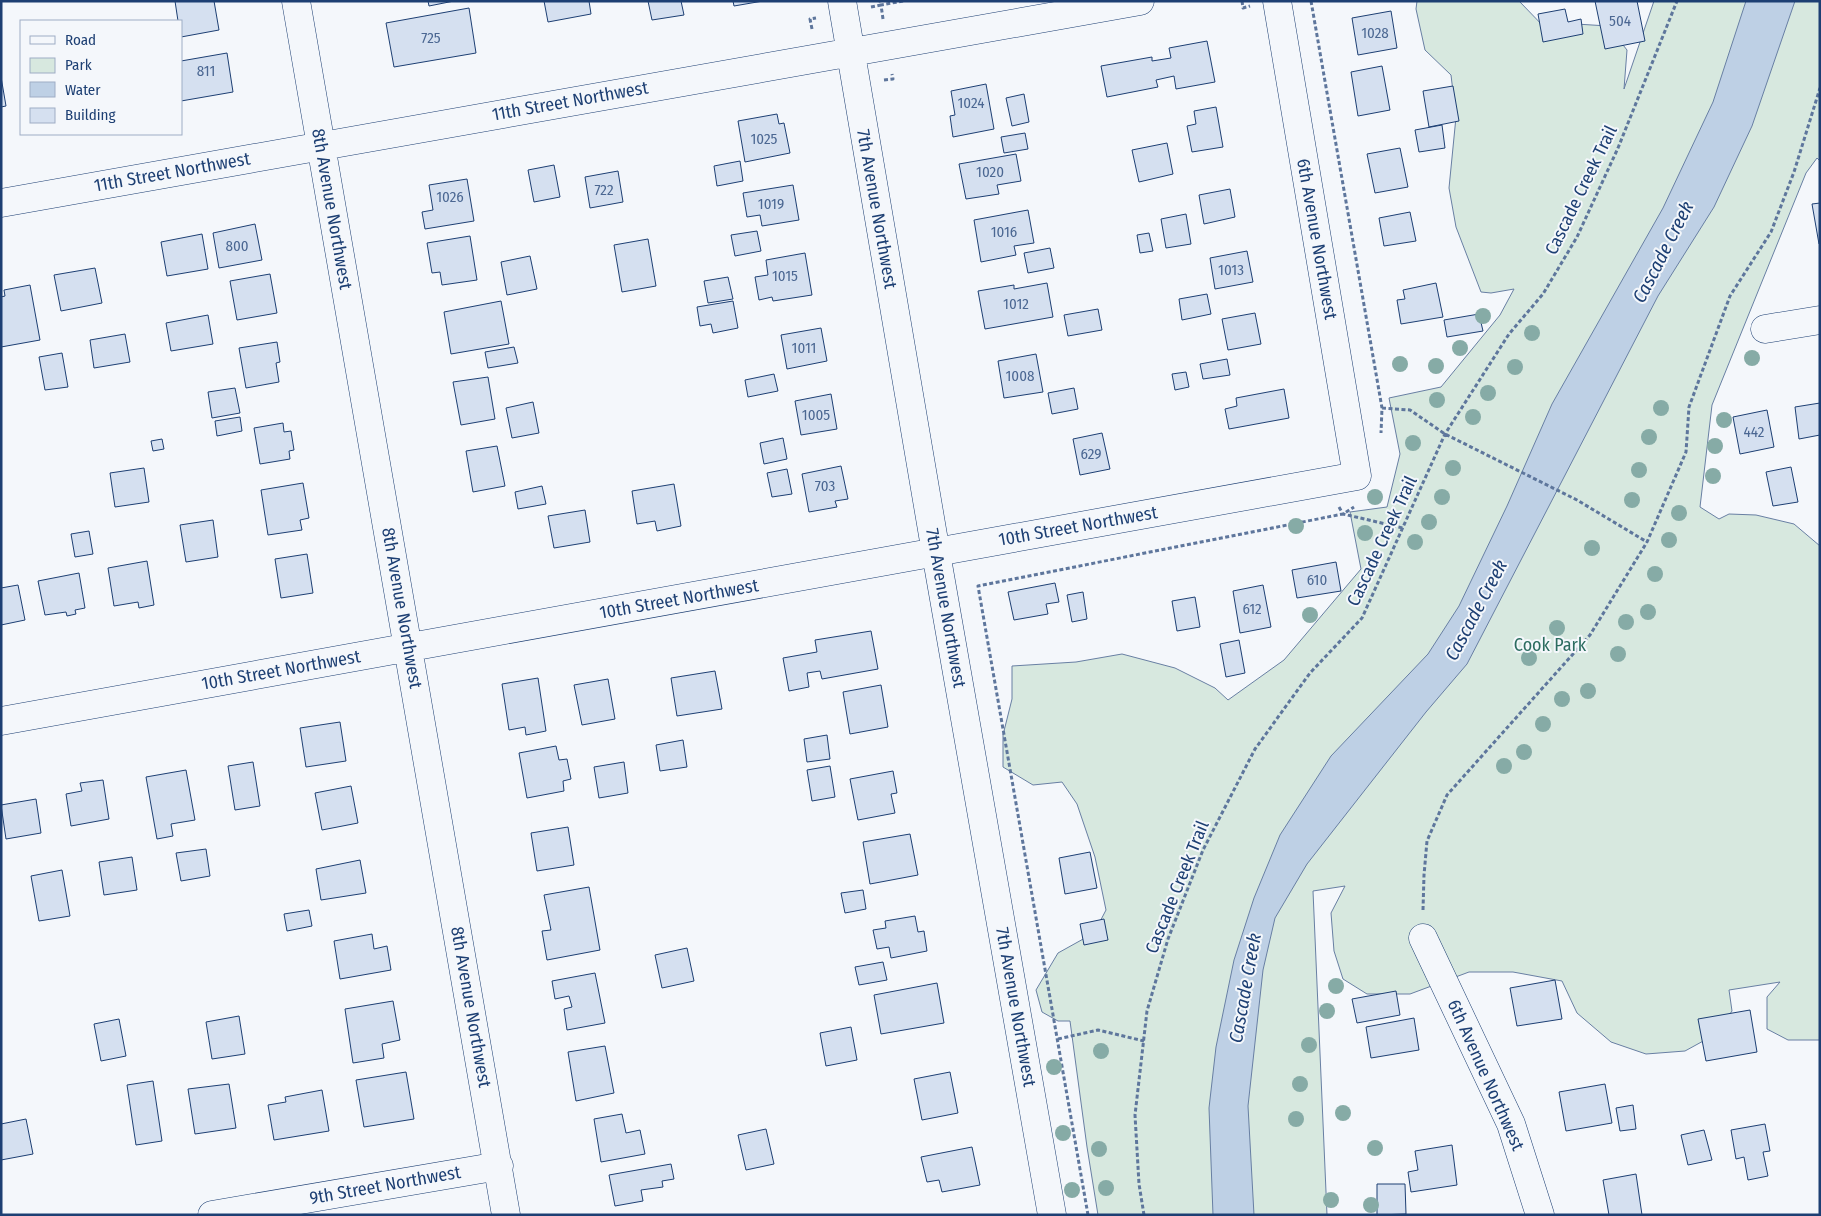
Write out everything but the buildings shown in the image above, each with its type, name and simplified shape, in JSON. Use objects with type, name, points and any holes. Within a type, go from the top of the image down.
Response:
[{"type":"street","name":"8th Avenue Northwest","points":[[296,1],[506,1215]]},
{"type":"street","name":"7th Avenue Northwest","points":[[842,1],[1052,1215]]},
{"type":"street","name":"11th Street Northwest","points":[[1,203],[1140,1]]},
{"type":"street","name":"6th Avenue Northwest","points":[[1277,1],[1357,476]]},
{"type":"street","points":[[1765,329],[1820,320]]},
{"type":"street","name":"10th Street Northwest","points":[[1,721],[1357,476]]},
{"type":"street","name":"6th Avenue Northwest","points":[[1423,938],[1512,1124],[1537,1200],[1540,1215]]},
{"type":"street","name":"9th Street Northwest","points":[[212,1215],[498,1166]]},
{"type":"path","points":[[881,5],[903,1]]},
{"type":"path","points":[[1242,1],[1243,8]]},
{"type":"path","points":[[1311,1],[1382,408],[1410,410],[1445,434],[1578,500],[1648,542]]},
{"type":"path","name":"Cascade Creek Trail","points":[[1144,1215],[1139,1184],[1135,1115],[1147,1011],[1168,939],[1203,850],[1255,749],[1310,673],[1362,618],[1445,434],[1509,334],[1543,294],[1577,237],[1618,148],[1677,1]]},
{"type":"path","points":[[1423,938],[1424,875],[1427,841],[1447,795],[1590,635],[1648,542],[1686,452],[1689,407],[1730,296],[1771,232],[1794,172],[1820,88]]},
{"type":"path","points":[[1088,1215],[978,586],[1343,514],[1403,528]]},
{"type":"path","points":[[1058,1039],[1098,1030],[1144,1041]]},
{"type":"green space","name":"Cook Park","points":[[1417,1],[1519,1],[1548,31],[1576,24],[1608,26],[1627,50],[1624,89],[1654,1],[1820,1],[1820,161],[1817,158],[1806,173],[1712,405],[1700,507],[1719,519],[1729,514],[1756,515],[1794,524],[1820,546],[1820,1040],[1788,1040],[1767,1029],[1767,997],[1780,982],[1729,990],[1732,1011],[1716,1034],[1685,1051],[1646,1054],[1611,1042],[1577,1013],[1562,981],[1513,972],[1469,972],[1410,994],[1367,994],[1343,979],[1334,951],[1331,913],[1345,886],[1313,891],[1327,1215],[1098,1215],[1070,1021],[1058,1021],[1042,1012],[1036,990],[1058,953],[1094,933],[1106,910],[1095,857],[1077,804],[1062,782],[1033,785],[1003,767],[1003,735],[1012,699],[1012,666],[1076,662],[1122,654],[1175,668],[1215,688],[1228,700],[1284,660],[1361,569],[1350,512],[1387,507],[1400,454],[1389,398],[1441,387],[1500,315],[1514,289],[1491,293],[1481,292],[1456,227],[1449,188],[1456,117],[1451,75],[1425,50],[1416,9]]},
{"type":"water","name":"Cascade Creek","points":[[1746,1],[1795,1],[1752,126],[1714,207],[1658,296],[1467,664],[1426,712],[1307,864],[1275,918],[1263,970],[1248,1106],[1254,1215],[1213,1215],[1209,1108],[1216,1047],[1234,960],[1254,898],[1280,835],[1331,756],[1428,654],[1459,606],[1507,506],[1552,404],[1663,208],[1713,102]]}]
